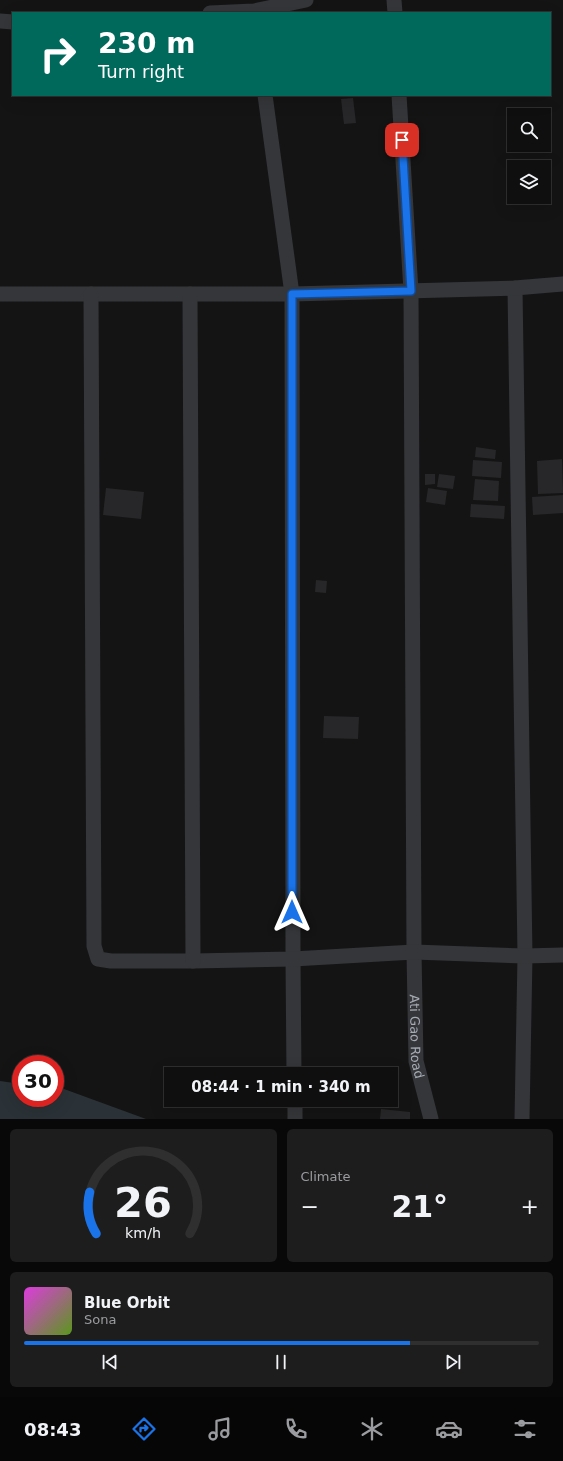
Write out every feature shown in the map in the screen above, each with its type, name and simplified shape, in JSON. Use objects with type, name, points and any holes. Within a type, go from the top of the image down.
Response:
[{"type":"street","points":[[254,12],[306,0]]},
{"type":"street","points":[[394,0],[395,12]]},
{"type":"street","points":[[0,21],[12,22]]},
{"type":"street","points":[[265,96],[292,294],[292,959],[294,1067]]},
{"type":"street","name":"Ati Gao Road","points":[[399,96],[411,291],[414,952],[416,1061],[431,1119]]},
{"type":"street","points":[[0,294],[292,294],[515,288],[563,284]]},
{"type":"street","points":[[515,288],[525,956],[522,1119]]},
{"type":"street","points":[[91,294],[94,946],[98,958],[111,962],[292,959],[414,952],[525,956],[563,955]]},
{"type":"street","points":[[190,294],[193,961]]},
{"type":"street","points":[[295,1107],[295,1119]]},
{"type":"shaded area","points":[[0,1081],[12,1083],[12,1107],[64,1107],[64,1089],[146,1119],[0,1119]]},
{"type":"building","points":[[353,98],[356,123],[344,124],[341,99]]},
{"type":"building","points":[[476,447],[496,450],[495,459],[475,457]]},
{"type":"building","points":[[562,459],[563,493],[538,494],[537,461]]},
{"type":"building","points":[[473,460],[502,462],[501,478],[472,476]]},
{"type":"building","points":[[425,474],[435,474],[435,484],[425,485]]},
{"type":"building","points":[[439,474],[455,476],[453,489],[437,487]]},
{"type":"building","points":[[475,479],[499,481],[498,501],[473,500]]},
{"type":"building","points":[[106,488],[144,492],[141,519],[103,515]]},
{"type":"building","points":[[428,488],[447,491],[445,505],[426,502]]},
{"type":"building","points":[[563,495],[563,513],[533,515],[532,497]]},
{"type":"building","points":[[471,504],[505,506],[504,519],[470,517]]},
{"type":"building","points":[[316,580],[327,581],[326,593],[315,592]]},
{"type":"building","points":[[324,716],[359,717],[358,739],[323,738]]},
{"type":"building","points":[[381,1109],[410,1112],[410,1119],[380,1119]]},
{"type":"route","points":[[292,912],[292,294],[411,291],[402,140]]}]
